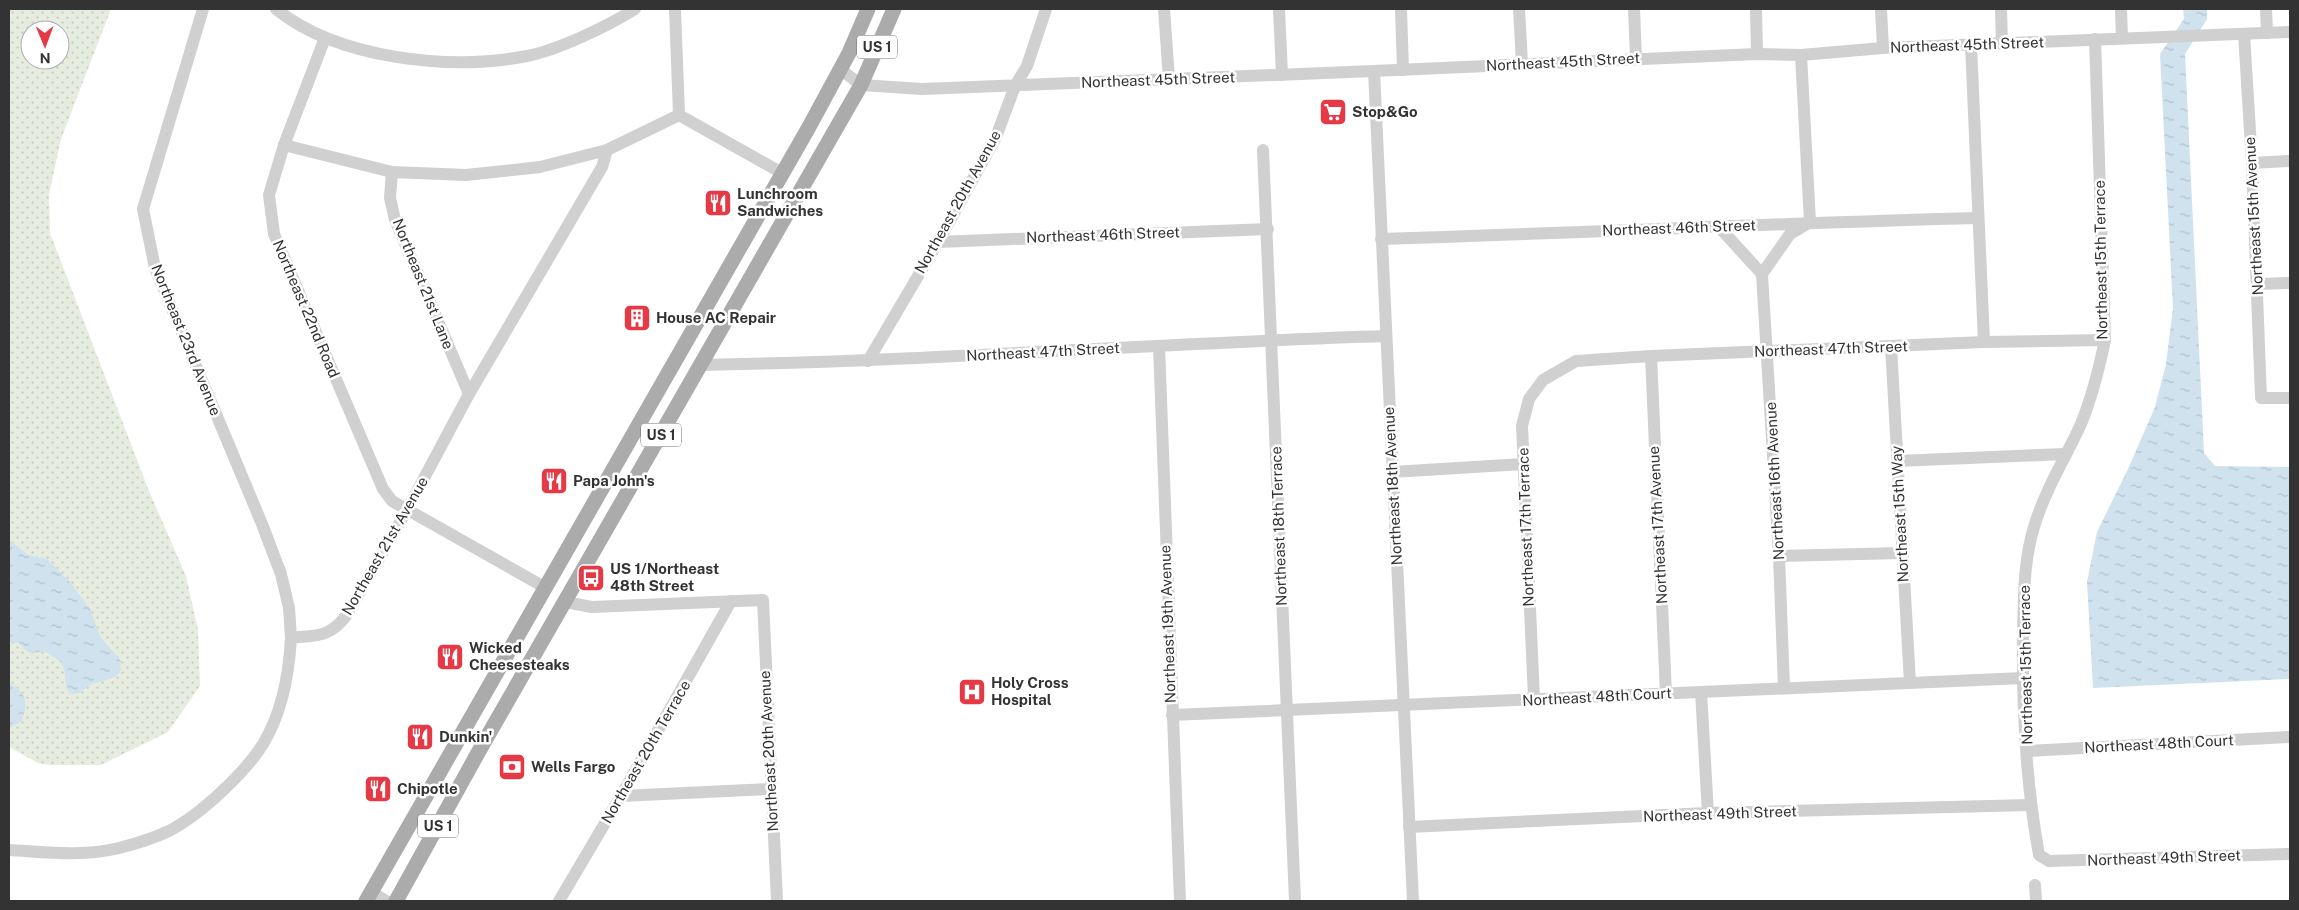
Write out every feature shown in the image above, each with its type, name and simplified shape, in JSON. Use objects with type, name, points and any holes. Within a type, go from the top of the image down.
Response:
[{"type":"main road","name":"US 1","points":[[368,897],[782,173],[840,69],[868,9]]},
{"type":"main road","name":"US 1","points":[[396,901],[479,751],[860,85],[894,9]]},
{"type":"main road","points":[[782,173],[789,193],[788,211]]},
{"type":"main road","points":[[565,602],[562,589],[568,550]]},
{"type":"main road","points":[[541,643],[548,604],[546,588]]},
{"type":"main road","points":[[472,716],[479,730],[479,751]]},
{"type":"street","name":"Northeast 23rd Avenue","points":[[203,9],[143,209],[155,268],[262,524],[280,574],[289,608],[291,638]]},
{"type":"street","points":[[276,9],[325,38],[373,52],[429,62],[476,62],[528,56],[564,44],[635,9]]},
{"type":"street","points":[[675,9],[679,115]]},
{"type":"street","name":"Northeast 20th Avenue","points":[[868,361],[938,242],[996,137],[1015,86],[1027,66],[1046,9]]},
{"type":"street","points":[[1164,9],[1169,79]]},
{"type":"street","points":[[1279,9],[1282,75]]},
{"type":"street","points":[[1401,9],[1403,70]]},
{"type":"street","points":[[1520,9],[1522,63]]},
{"type":"street","points":[[1634,9],[1636,58]]},
{"type":"street","points":[[1756,9],[1757,54]]},
{"type":"street","points":[[1881,9],[1883,48]]},
{"type":"street","points":[[2001,9],[2002,44]]},
{"type":"street","points":[[2120,9],[2122,38]]},
{"type":"street","points":[[2266,9],[2267,33]]},
{"type":"street","name":"Northeast 45th Street","points":[[860,85],[922,89],[1015,86],[1374,72],[1636,58],[1801,54],[1883,48],[2290,32]]},
{"type":"street","name":"Northeast 15th Avenue","points":[[2244,34],[2252,163],[2261,398],[2290,398]]},
{"type":"street","name":"Northeast 22nd Road","points":[[325,38],[284,145],[270,195],[274,234],[383,489],[392,502],[546,588]]},
{"type":"street","name":"Northeast 15th Terrace","points":[[2039,855],[2030,805],[2023,678],[2024,575],[2034,529],[2047,490],[2080,424],[2096,382],[2105,340],[2095,40]]},
{"type":"street","points":[[1971,45],[1984,342]]},
{"type":"street","points":[[1719,227],[1762,274],[1790,234],[1810,222],[1801,54]]},
{"type":"street","points":[[840,69],[860,85]]},
{"type":"street","name":"Northeast 18th Avenue","points":[[1374,72],[1413,901]]},
{"type":"street","points":[[284,145],[392,172],[466,175],[540,166],[607,150],[679,115]]},
{"type":"street","points":[[679,115],[782,173]]},
{"type":"street","name":"Northeast 21st Avenue","points":[[291,638],[321,635],[336,629],[346,616],[407,510],[468,394],[602,167],[607,150]]},
{"type":"street","name":"Northeast 18th Terrace","points":[[1263,150],[1268,229],[1295,901]]},
{"type":"street","points":[[2252,163],[2290,161]]},
{"type":"street","name":"Northeast 21st Lane","points":[[392,172],[390,198],[395,220],[468,394]]},
{"type":"street","name":"Northeast 46th Street","points":[[1381,239],[1810,222],[1978,218]]},
{"type":"street","name":"Northeast 46th Street","points":[[938,242],[1268,229]]},
{"type":"street","name":"Northeast 16th Avenue","points":[[1762,274],[1779,556],[1784,688]]},
{"type":"street","points":[[2257,284],[2290,282]]},
{"type":"street","name":"Northeast 47th Street","points":[[700,365],[868,361],[1271,340],[1386,336]]},
{"type":"street","name":"Northeast 47th Street","points":[[1559,369],[1576,361],[1651,356],[1984,342],[2105,340]]},
{"type":"street","name":"Northeast 19th Avenue","points":[[1159,346],[1180,901]]},
{"type":"street","name":"Northeast 15th Way","points":[[1891,346],[1910,683]]},
{"type":"street","name":"Northeast 17th Avenue","points":[[1651,356],[1666,694]]},
{"type":"street","name":"Northeast 17th Terrace","points":[[1534,699],[1522,426],[1529,399],[1543,380],[1559,369]]},
{"type":"street","points":[[1897,461],[2065,454]]},
{"type":"street","points":[[1392,472],[1523,464]]},
{"type":"street","points":[[1779,556],[1902,553]]},
{"type":"street","name":"Northeast 20th Avenue","points":[[731,601],[762,600],[776,901]]},
{"type":"street","points":[[565,602],[592,607],[731,601]]},
{"type":"street","name":"Northeast 20th Terrace","points":[[559,901],[621,796],[731,601]]},
{"type":"street","points":[[9,850],[73,854],[118,848],[169,830],[199,811],[247,767],[264,743],[276,714],[289,673],[291,638]]},
{"type":"street","name":"Northeast 48th Court","points":[[1172,715],[2023,678]]},
{"type":"street","points":[[1701,692],[1708,813]]},
{"type":"street","name":"Northeast 48th Court","points":[[2027,751],[2290,736]]},
{"type":"street","points":[[621,796],[771,789]]},
{"type":"street","name":"Northeast 49th Street","points":[[1409,826],[1708,813],[2030,805]]},
{"type":"street","name":"Northeast 49th Street","points":[[2039,855],[2048,861],[2290,854]]},
{"type":"street","points":[[2035,885],[2036,901]]},
{"type":"street","points":[[368,897],[386,901]]},
{"type":"shaded area","points":[[9,9],[111,9],[61,139],[49,195],[50,233],[149,491],[186,576],[198,630],[200,686],[168,732],[101,765],[50,765],[38,763],[9,747]]},
{"type":"water","points":[[2183,9],[2207,9],[2207,19],[2185,54],[2204,453],[2215,466],[2290,467],[2290,679],[2093,688],[2087,582],[2097,532],[2128,469],[2155,407],[2166,364],[2173,308],[2160,54],[2184,19]]},
{"type":"water","points":[[9,540],[28,555],[47,559],[70,582],[90,609],[100,636],[121,661],[120,673],[110,679],[90,685],[80,693],[70,694],[63,666],[57,659],[44,651],[30,652],[19,643],[9,642]]},
{"type":"water","points":[[9,684],[23,695],[25,710],[21,722],[9,728]]},
{"type":"place","name":"Stop&Go","points":[[1333,112]]},
{"type":"place","name":"Lunchroom Sandwiches","points":[[718,203]]},
{"type":"place","name":"House AC Repair","points":[[637,318]]},
{"type":"place","name":"Papa John's","points":[[554,481]]},
{"type":"place","name":"US 1/Northeast 48th Street","points":[[591,578]]},
{"type":"place","name":"Wicked Cheesesteaks","points":[[450,657]]},
{"type":"place","name":"Holy Cross Hospital","points":[[972,692]]},
{"type":"place","name":"Dunkin'","points":[[420,737]]},
{"type":"place","name":"Wells Fargo","points":[[512,767]]},
{"type":"place","name":"Chipotle","points":[[378,789]]}]
